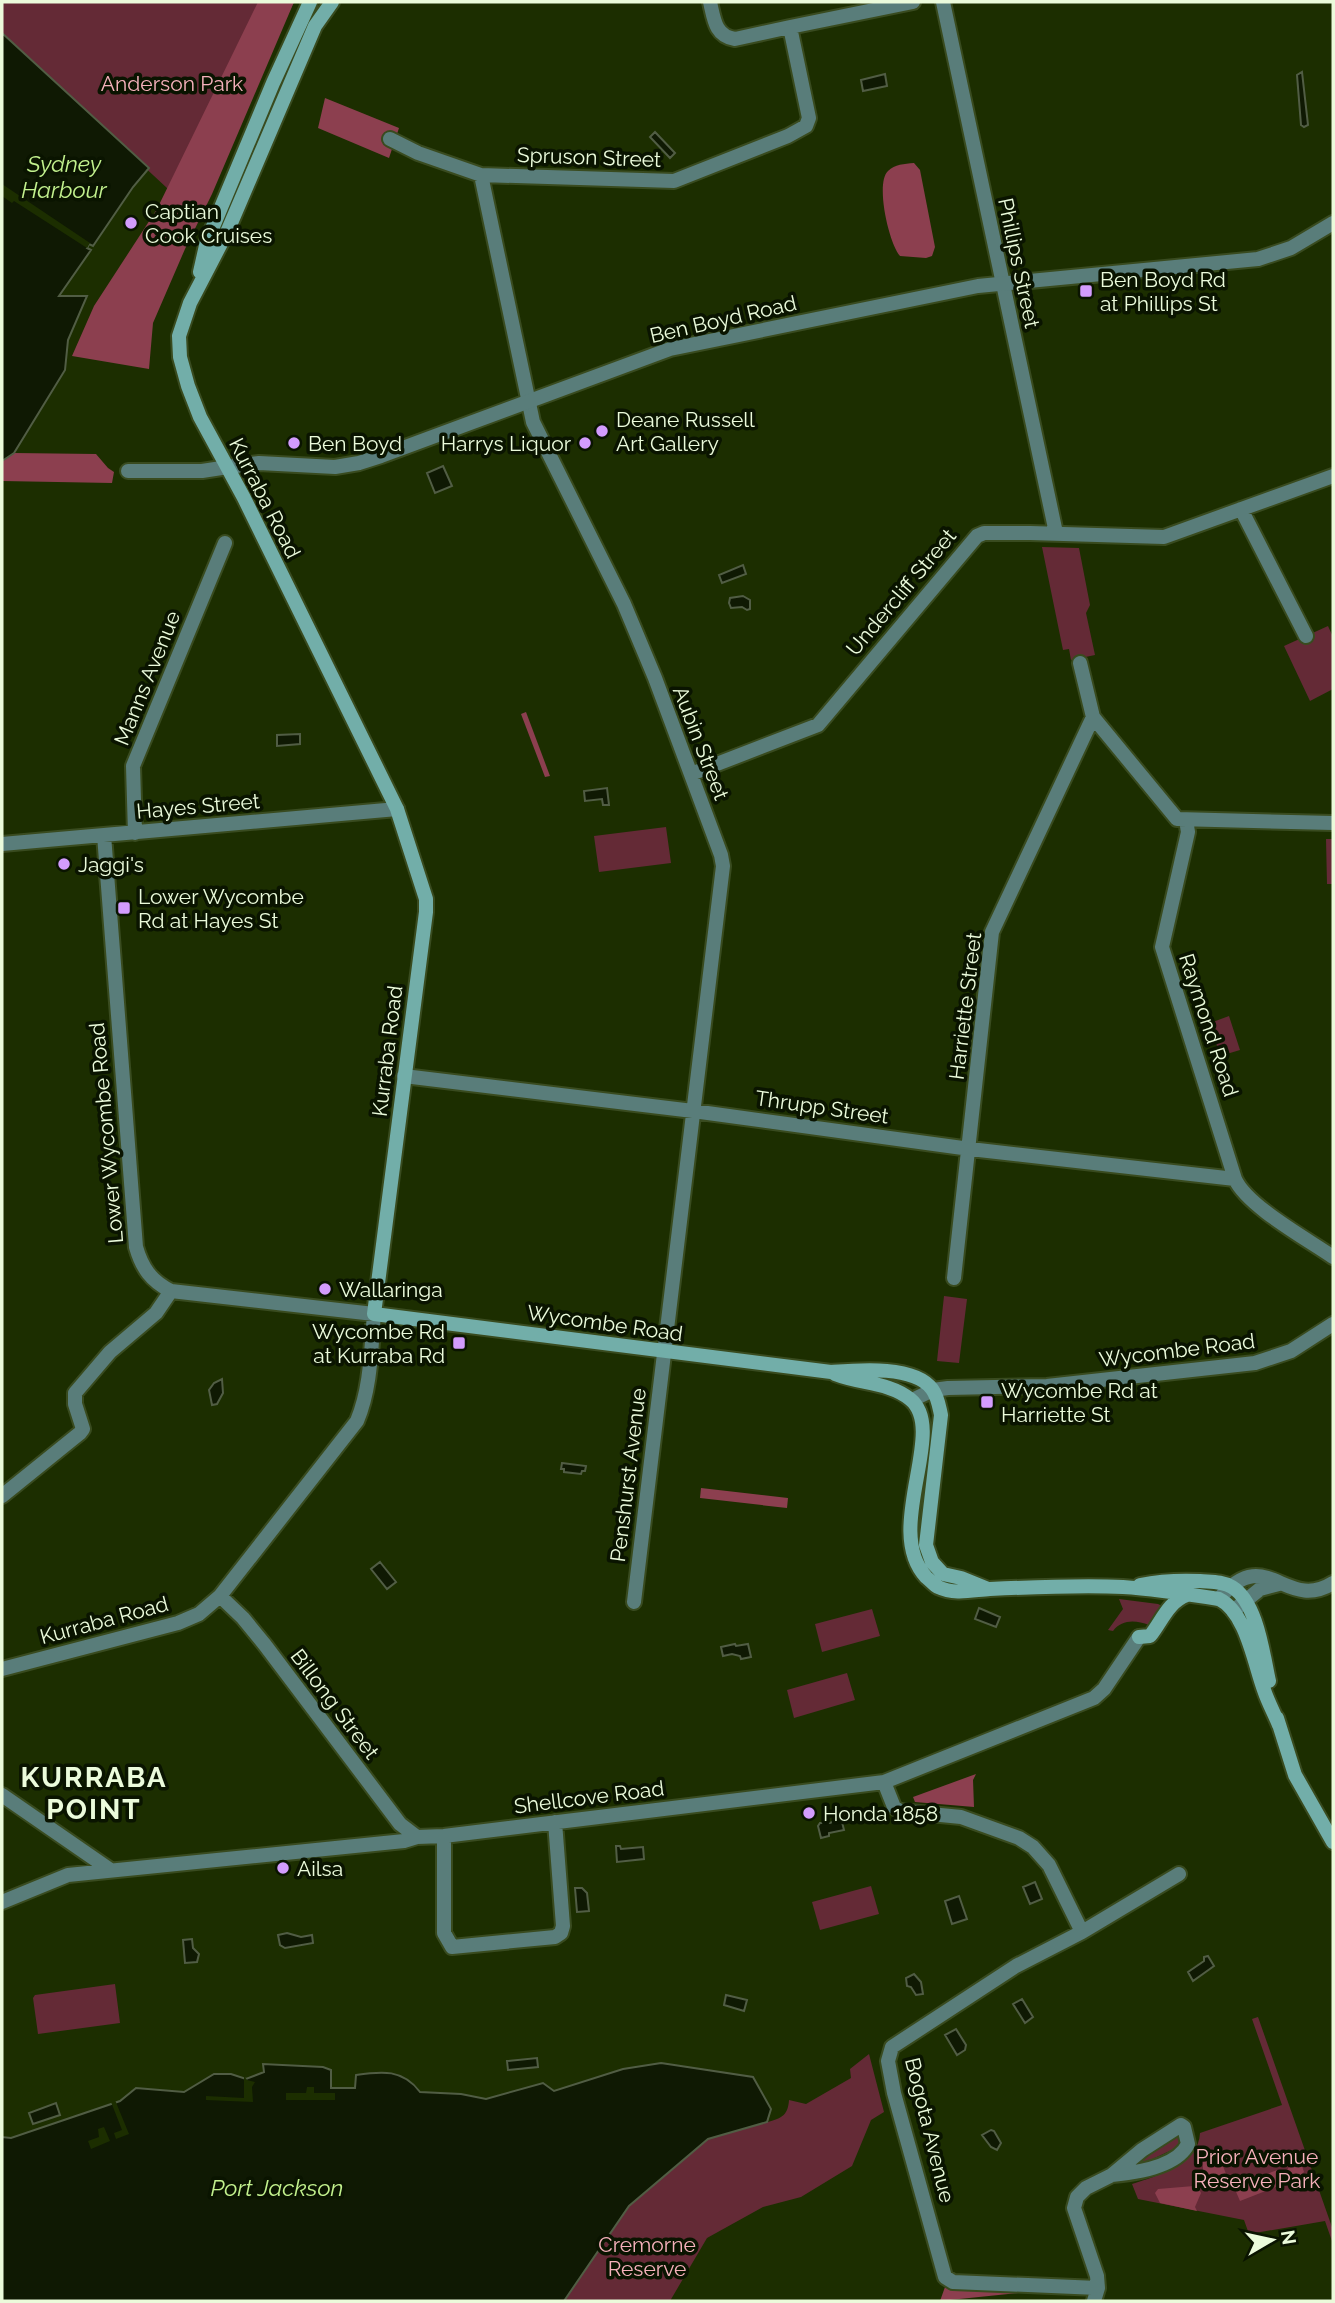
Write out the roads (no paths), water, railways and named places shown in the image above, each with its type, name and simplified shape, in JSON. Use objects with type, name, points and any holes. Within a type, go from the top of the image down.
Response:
[{"type":"main road","name":"Kurraba Road","points":[[310,2],[273,83],[208,241],[179,336],[180,357],[193,401],[397,809],[426,899],[424,933],[374,1314]]},
{"type":"main road","name":"Kurraba Road","points":[[196,287],[228,230],[316,26],[332,2]]},
{"type":"main road","name":"Wycombe Road","points":[[374,1314],[831,1372],[858,1370],[907,1374],[922,1379],[933,1390]]},
{"type":"main road","name":"Wycombe Road","points":[[831,1372],[853,1381],[884,1386],[912,1400]]},
{"type":"main road","points":[[933,1390],[939,1402],[941,1427],[926,1545],[932,1562],[943,1574],[988,1589]]},
{"type":"main road","points":[[912,1400],[919,1410],[923,1426],[910,1521],[912,1548],[920,1570],[936,1587],[961,1592],[988,1589],[1125,1587],[1187,1595],[1226,1604],[1249,1642],[1264,1692],[1279,1725]]},
{"type":"main road","points":[[1125,1587],[1156,1582],[1217,1582],[1238,1593],[1261,1643],[1279,1725],[1295,1775],[1333,1842]]},
{"type":"main road","points":[[1139,1637],[1150,1636],[1169,1607],[1187,1595]]},
{"type":"street","points":[[710,2],[716,27],[727,37],[735,38],[913,2]]},
{"type":"street","name":"Phillips Street","points":[[943,2],[1056,533]]},
{"type":"street","name":"Spruson Street","points":[[390,139],[418,153],[481,175],[674,181],[803,129],[808,123],[790,27]]},
{"type":"street","name":"Aubin Street","points":[[481,175],[533,422],[624,604],[691,774],[723,866],[663,1352]]},
{"type":"street","name":"Ben Boyd Road","points":[[128,471],[202,471],[259,463],[346,466],[381,456],[670,349],[1002,283],[1258,259],[1291,248],[1333,223]]},
{"type":"street","name":"Undercliff Street","points":[[691,774],[818,725],[977,536],[984,533],[1056,533],[1164,537],[1333,476]]},
{"type":"street","points":[[1241,509],[1306,636]]},
{"type":"street","name":"Manns Avenue","points":[[135,833],[133,766],[225,543]]},
{"type":"street","points":[[1080,663],[1093,717],[1177,819],[1333,823]]},
{"type":"street","name":"Harriette Street","points":[[954,1278],[992,932],[1093,717]]},
{"type":"street","name":"Hayes Street","points":[[2,844],[397,809]]},
{"type":"street","name":"Raymond Road","points":[[1186,820],[1188,832],[1162,947],[1235,1179],[1255,1203],[1333,1258]]},
{"type":"street","name":"Lower Wycombe Road","points":[[104,835],[136,1247],[141,1264],[149,1276],[156,1284],[171,1291]]},
{"type":"street","name":"Thrupp Street","points":[[404,1076],[693,1111],[970,1149],[1235,1179]]},
{"type":"street","points":[[2,1496],[80,1433],[83,1429],[74,1398],[80,1384],[110,1352],[156,1313],[171,1291],[374,1314]]},
{"type":"street","name":"Kurraba Road","points":[[2,1669],[178,1623],[199,1614],[220,1595],[357,1421],[363,1407],[374,1314]]},
{"type":"street","name":"Wycombe Road","points":[[912,1400],[933,1390],[1047,1386],[1255,1363],[1291,1351],[1333,1324]]},
{"type":"street","name":"Penshurst Avenue","points":[[634,1602],[663,1352]]},
{"type":"street","points":[[1226,1604],[1238,1593],[1247,1577],[1266,1576],[1279,1584],[1306,1591],[1333,1583]]},
{"type":"street","points":[[1226,1604],[1238,1593],[1279,1584]]},
{"type":"street","name":"Billong Street","points":[[220,1595],[243,1618],[400,1824],[417,1837]]},
{"type":"street","name":"Shellcove Road","points":[[2,1902],[59,1877],[109,1869],[404,1841],[417,1837],[444,1836],[884,1782],[1094,1698],[1104,1689],[1139,1637]]},
{"type":"street","points":[[884,1782],[894,1807],[900,1811],[961,1817],[1019,1838],[1033,1847],[1049,1865],[1082,1932]]},
{"type":"street","points":[[2,1795],[109,1869]]},
{"type":"street","points":[[444,1836],[444,1933],[452,1947],[555,1937],[561,1933],[563,1926],[555,1822]]},
{"type":"street","name":"Bogota Avenue","points":[[1096,2294],[953,2281],[945,2277],[894,2093],[888,2061],[892,2048],[1016,1966],[1082,1932],[1179,1874]]},
{"type":"street","points":[[1096,2294],[1095,2269],[1074,2203],[1086,2188],[1112,2175],[1151,2144],[1181,2125],[1184,2127],[1188,2144],[1182,2153],[1142,2172],[1112,2175]]},
{"type":"water","name":"Sydney Harbour","points":[[2,33],[149,168],[93,246],[89,244],[87,248],[91,250],[59,296],[87,296],[68,340],[65,370],[14,453],[2,461]]},
{"type":"water","points":[[1302,72],[1308,125],[1304,127],[1301,125],[1297,75]]},
{"type":"water","points":[[885,74],[887,86],[863,91],[861,80]]},
{"type":"water","points":[[655,132],[675,153],[670,158],[650,137]]},
{"type":"water","points":[[443,466],[452,486],[435,493],[427,473]]},
{"type":"water","points":[[743,565],[746,574],[722,583],[719,575]]},
{"type":"water","points":[[743,596],[750,600],[750,609],[731,608],[730,598]]},
{"type":"water","points":[[300,734],[300,744],[277,746],[277,735]]},
{"type":"water","points":[[607,788],[609,805],[603,805],[602,799],[585,801],[584,791]]},
{"type":"water","points":[[222,1379],[223,1393],[217,1404],[212,1405],[209,1390],[214,1383]]},
{"type":"water","points":[[562,1463],[586,1466],[585,1471],[581,1474],[564,1472],[564,1469],[561,1469]]},
{"type":"water","points":[[380,1562],[396,1582],[387,1589],[371,1569]]},
{"type":"water","points":[[979,1608],[1000,1617],[996,1627],[975,1619]]},
{"type":"water","points":[[748,1644],[751,1657],[741,1659],[740,1656],[732,1654],[723,1656],[721,1647]]},
{"type":"water","points":[[841,1818],[844,1830],[821,1838],[818,1826],[820,1823],[830,1823]]},
{"type":"water","points":[[616,1846],[621,1849],[643,1847],[644,1859],[617,1862]]},
{"type":"water","points":[[1035,1882],[1042,1899],[1030,1904],[1023,1887]]},
{"type":"water","points":[[575,1888],[582,1888],[587,1893],[589,1911],[577,1912]]},
{"type":"water","points":[[959,1896],[967,1919],[952,1924],[945,1901]]},
{"type":"water","points":[[287,1933],[301,1937],[312,1935],[313,1943],[285,1948],[280,1945],[278,1935]]},
{"type":"water","points":[[192,1939],[193,1948],[199,1954],[197,1962],[185,1963],[183,1940]]},
{"type":"water","points":[[1208,1956],[1214,1966],[1193,1981],[1188,1972]]},
{"type":"water","points":[[914,1974],[921,1982],[923,1994],[916,1995],[911,1987],[907,1986],[906,1978]]},
{"type":"water","points":[[726,1995],[747,2000],[744,2011],[724,2005]]},
{"type":"water","points":[[1022,1999],[1033,2017],[1025,2023],[1013,2004]]},
{"type":"water","points":[[956,2029],[966,2045],[965,2050],[957,2055],[945,2035]]},
{"type":"water","points":[[537,2058],[538,2067],[508,2070],[507,2061]]},
{"type":"water","name":"Port Jackson","points":[[661,2063],[753,2077],[771,2109],[767,2122],[708,2139],[629,2206],[564,2301],[2,2301],[2,2137],[11,2138],[120,2101],[136,2088],[184,2092],[214,2074],[231,2074],[246,2079],[264,2072],[263,2064],[323,2067],[331,2070],[331,2088],[355,2088],[356,2075],[391,2073],[406,2079],[420,2092],[461,2094],[486,2099],[543,2083],[554,2091],[623,2069]]},
{"type":"water","points":[[56,2103],[60,2115],[33,2124],[29,2113]]},
{"type":"water","points":[[991,2130],[1001,2143],[997,2150],[991,2147],[982,2135]]},
{"type":"place","name":"Captian Cook Cruises","points":[[131,223]]},
{"type":"place","name":"Ben Boyd Rd at Phillips St","points":[[1086,291]]},
{"type":"place","name":"Deane Russell Art Gallery","points":[[602,431]]},
{"type":"place","name":"Ben Boyd","points":[[294,443]]},
{"type":"place","name":"Harrys Liquor","points":[[585,443]]},
{"type":"place","name":"Jaggi's","points":[[64,864]]},
{"type":"place","name":"Lower Wycombe Rd at Hayes St","points":[[124,908]]},
{"type":"place","name":"Wallaringa","points":[[325,1289]]},
{"type":"place","name":"Wycombe Rd at Kurraba Rd","points":[[459,1343]]},
{"type":"place","name":"Wycombe Rd at Harriette St","points":[[987,1402]]},
{"type":"place","name":"Honda 1858","points":[[809,1813]]},
{"type":"place","name":"Ailsa","points":[[283,1868]]},
{"type":"district","name":"KURRABA POINT","points":[[94,1793]]},
{"type":"park label","name":"Anderson Park","points":[[172,83]]},
{"type":"park label","name":"Prior Avenue Reserve Park","points":[[1257,2168]]},
{"type":"park label","name":"Cremorne Reserve","points":[[647,2256]]}]
